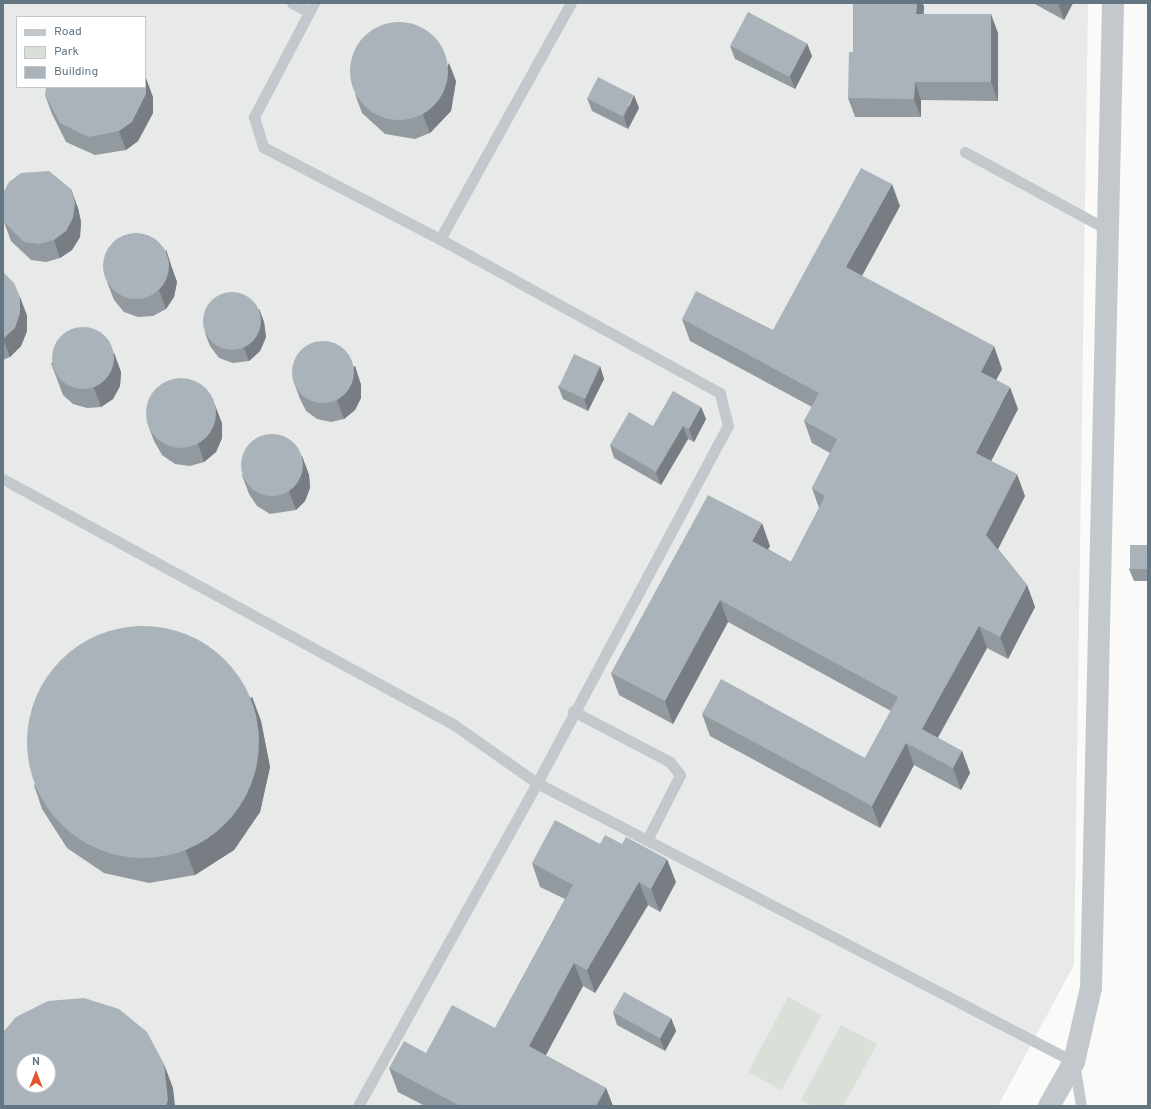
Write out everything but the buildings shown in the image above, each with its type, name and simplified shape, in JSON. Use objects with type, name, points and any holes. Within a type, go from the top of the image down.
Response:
[{"type":"street","points":[[1049,1106],[1074,1062],[1091,988],[1113,3]]},
{"type":"lane","points":[[292,3],[311,7],[254,116],[263,147],[440,239],[720,393],[728,426],[573,711],[537,783],[358,1106]]},
{"type":"lane","points":[[440,239],[571,3]]},
{"type":"lane","points":[[964,152],[1108,230]]},
{"type":"lane","points":[[3,479],[453,724],[537,783],[1074,1062],[1081,1106]]},
{"type":"lane","points":[[573,711],[670,762],[680,775],[647,840]]},
{"type":"shaded area","points":[[3,3],[1088,3],[1074,965],[998,1106],[3,1106]]},
{"type":"green space","points":[[788,997],[822,1015],[782,1090],[748,1072]]},
{"type":"green space","points":[[841,1025],[877,1044],[843,1106],[812,1106],[801,1100]]}]
